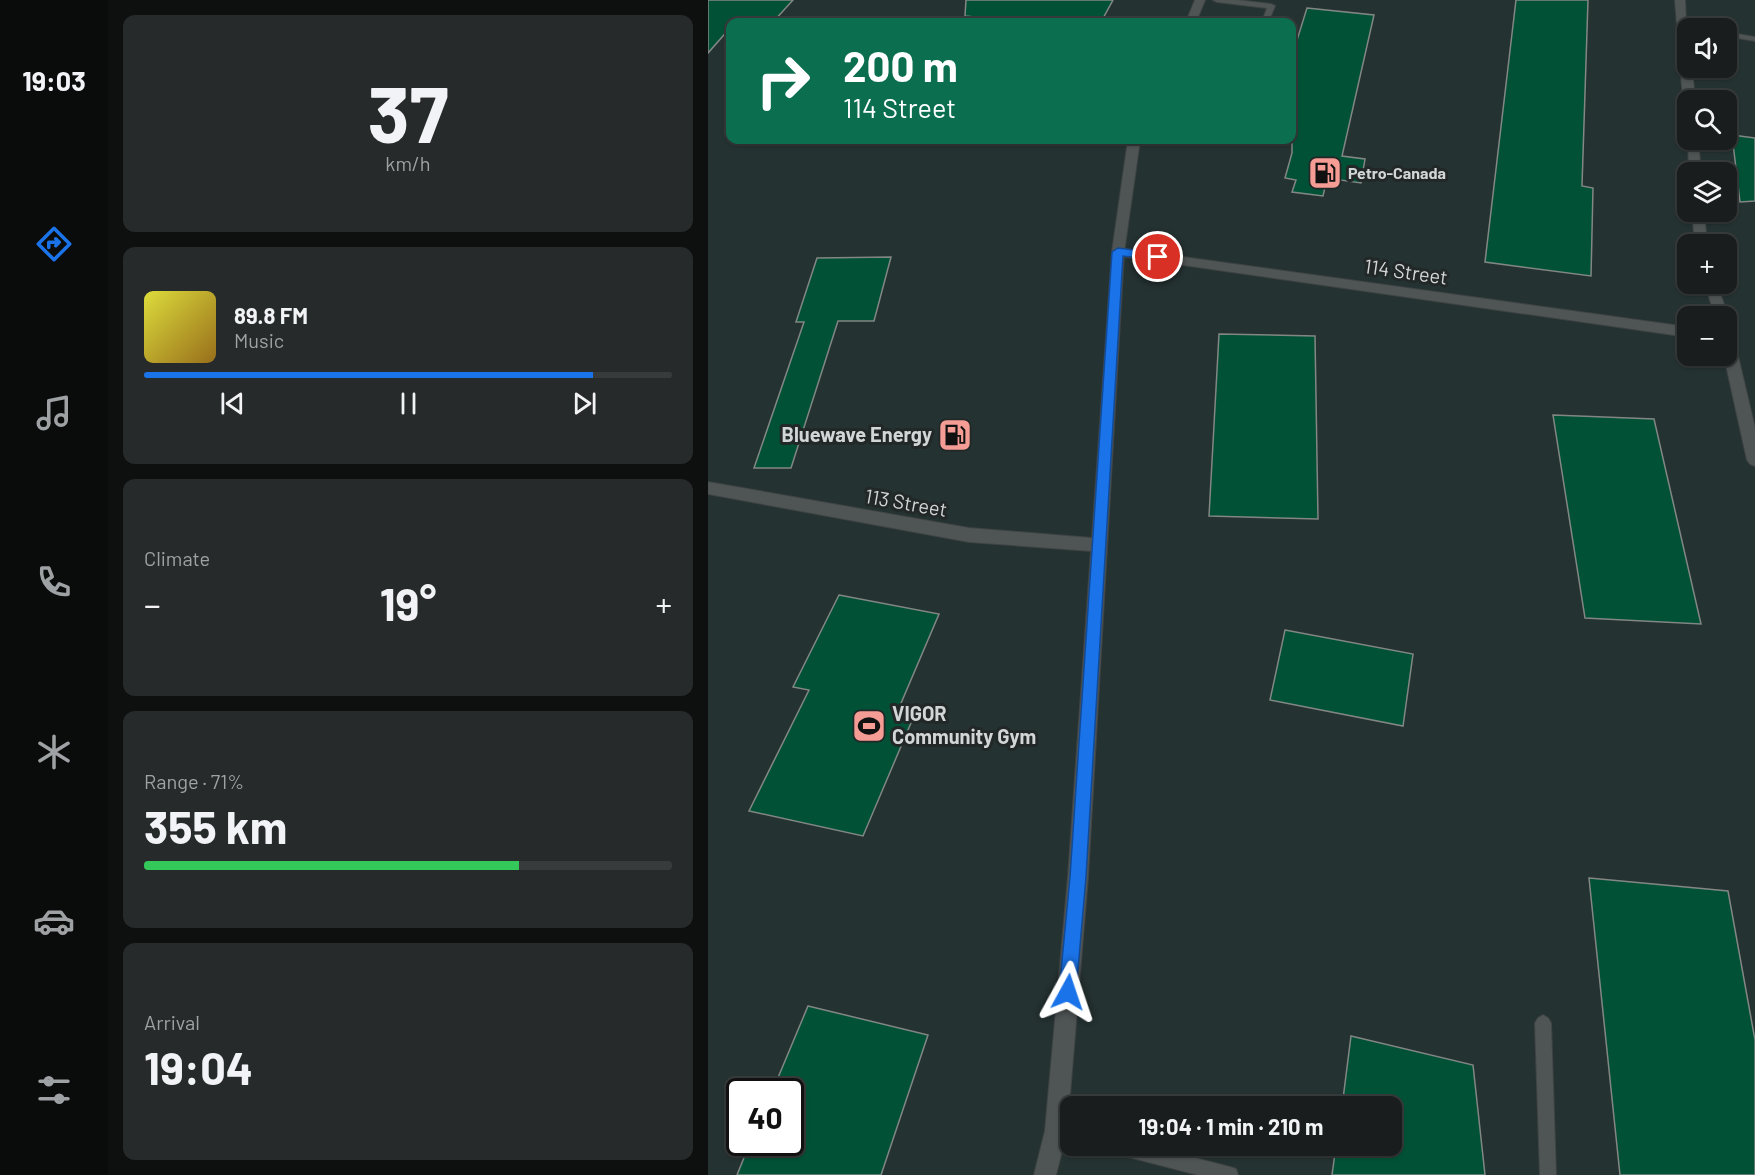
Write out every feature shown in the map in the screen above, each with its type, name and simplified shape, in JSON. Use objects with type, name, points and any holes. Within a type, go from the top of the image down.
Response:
[{"type":"street","points":[[1193,18],[1200,0]]},
{"type":"street","points":[[1680,0],[1682,18]]},
{"type":"street","points":[[1065,1096],[1118,252],[1135,144]]},
{"type":"street","name":"114 Street","points":[[1118,252],[1677,330]]},
{"type":"street","points":[[1734,366],[1755,460]]},
{"type":"street","name":"113 Street","points":[[708,488],[969,536],[1098,545]]},
{"type":"street","points":[[1045,1175],[1060,1140]]},
{"type":"lane","points":[[1216,0],[1271,6],[1266,18]]},
{"type":"lane","points":[[1737,35],[1755,39]]},
{"type":"lane","points":[[1543,1023],[1548,1175]]},
{"type":"lane","points":[[1156,1156],[1230,1175]]},
{"type":"shaded area","points":[[708,0],[1755,0],[1755,1175],[708,1175]]},
{"type":"building","points":[[708,0],[793,0],[777,18],[726,18],[726,33],[708,53]]},
{"type":"building","points":[[966,0],[1113,0],[1103,18],[965,16]]},
{"type":"building","points":[[1516,0],[1588,0],[1582,186],[1593,188],[1591,276],[1485,262]]},
{"type":"building","points":[[1307,8],[1374,15],[1342,156],[1365,159],[1361,183],[1327,178],[1323,196],[1292,192],[1296,180],[1285,178],[1292,153],[1292,144],[1296,144],[1296,43]]},
{"type":"building","points":[[1737,136],[1755,138],[1755,201],[1740,202],[1734,150],[1737,150]]},
{"type":"building","points":[[891,257],[874,321],[838,321],[791,468],[754,468],[804,322],[796,322],[817,258]]},
{"type":"building","points":[[1219,334],[1315,336],[1318,519],[1209,516]]},
{"type":"building","points":[[1553,415],[1654,419],[1701,624],[1585,618]]},
{"type":"building","points":[[839,595],[939,614],[899,708],[916,711],[863,836],[749,811],[809,690],[793,687]]},
{"type":"building","points":[[1285,630],[1413,654],[1403,726],[1270,700]]},
{"type":"building","points":[[1589,878],[1728,891],[1755,1040],[1755,1175],[1620,1175]]},
{"type":"building","points":[[808,1006],[928,1035],[881,1175],[737,1175],[745,1156],[804,1156],[804,1078],[778,1078]]},
{"type":"building","points":[[1351,1036],[1473,1065],[1485,1175],[1332,1175],[1335,1156],[1402,1156],[1402,1096],[1343,1096]]},
{"type":"place","name":"Petro-Canada","points":[[1325,173]]},
{"type":"place","name":"Bluewave Energy","points":[[955,435]]},
{"type":"place","name":"VIGOR Community Gym","points":[[869,726]]},
{"type":"route","points":[[1068,992],[1078,877],[1118,252],[1158,257]]}]
